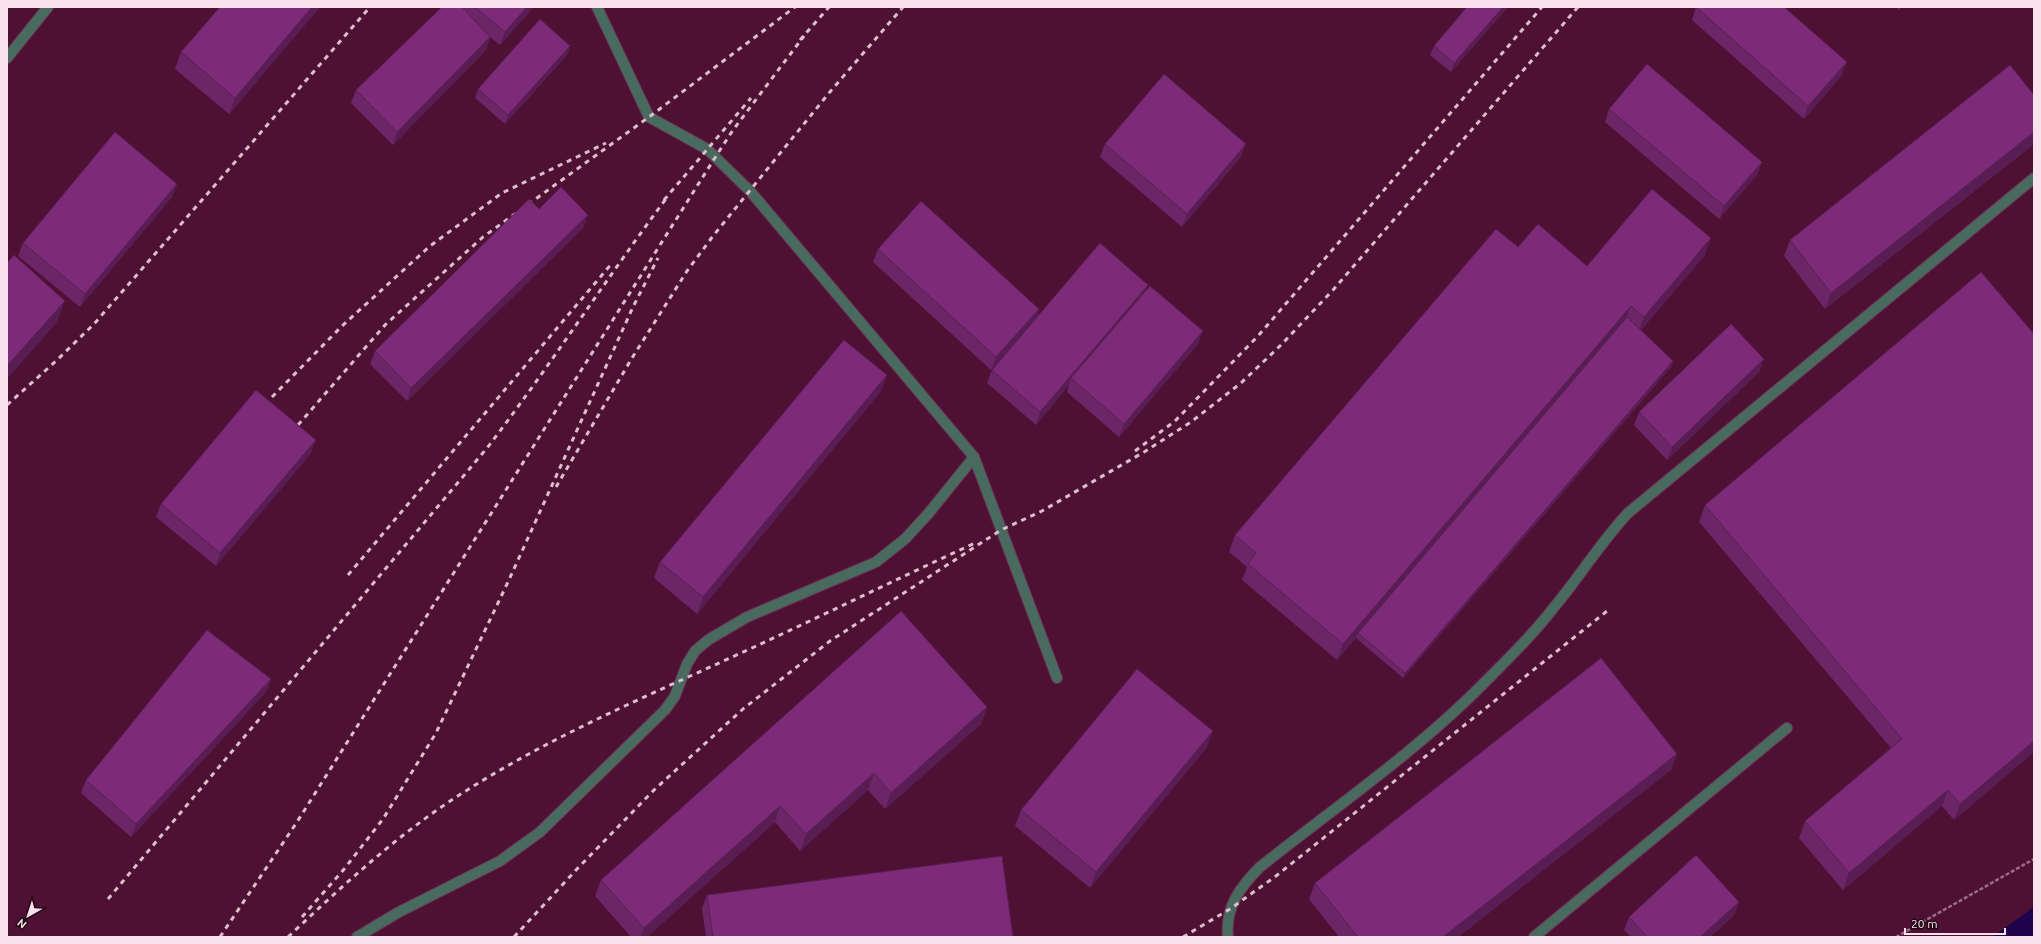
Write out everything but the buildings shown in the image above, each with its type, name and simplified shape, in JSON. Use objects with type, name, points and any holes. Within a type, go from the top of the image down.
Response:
[{"type":"street","points":[[7,58],[48,7]]},
{"type":"street","points":[[597,7],[649,117],[707,149],[750,191],[974,457],[1057,678]]},
{"type":"street","points":[[1228,937],[1230,910],[1236,896],[1245,882],[1260,867],[1406,754],[1441,725],[1489,678],[1550,613],[1612,530],[1628,513],[2034,178]]},
{"type":"street","points":[[357,937],[399,912],[500,861],[540,832],[666,710],[675,696],[687,664],[695,651],[708,640],[747,617],[876,562],[905,539],[974,457]]},
{"type":"street","points":[[1534,937],[1787,728]]},
{"type":"path","points":[[1896,937],[2034,859]]},
{"type":"shaded area","points":[[2034,907],[2034,937],[1992,937]]},
{"type":"railway","points":[[7,405],[94,324],[370,7]]},
{"type":"railway","points":[[298,425],[385,325],[483,237],[649,117],[795,7]]},
{"type":"railway","points":[[800,40],[829,7]]},
{"type":"railway","points":[[556,487],[632,358],[687,271],[713,236],[829,93],[903,7]]},
{"type":"railway","points":[[1135,451],[1175,421],[1258,336],[1542,7]]},
{"type":"railway","points":[[514,937],[577,869],[654,790],[743,709],[830,641],[1001,530],[1042,511],[1144,452],[1191,422],[1241,383],[1281,345],[1333,290],[1578,7]]},
{"type":"railway","points":[[220,937],[297,822],[716,156],[733,130],[804,36]]},
{"type":"railway","points":[[664,200],[751,98]]},
{"type":"railway","points":[[272,397],[342,326],[430,246],[502,193],[606,143]]},
{"type":"railway","points":[[108,899],[487,448],[668,196]]},
{"type":"railway","points":[[302,917],[345,868],[383,819],[436,733],[508,582],[633,307],[658,258]]},
{"type":"railway","points":[[348,575],[613,262]]},
{"type":"railway","points":[[288,937],[360,871],[417,825],[474,786],[513,763],[592,722],[975,543]]},
{"type":"railway","points":[[1183,937],[1230,909],[1276,876],[1607,611]]}]
